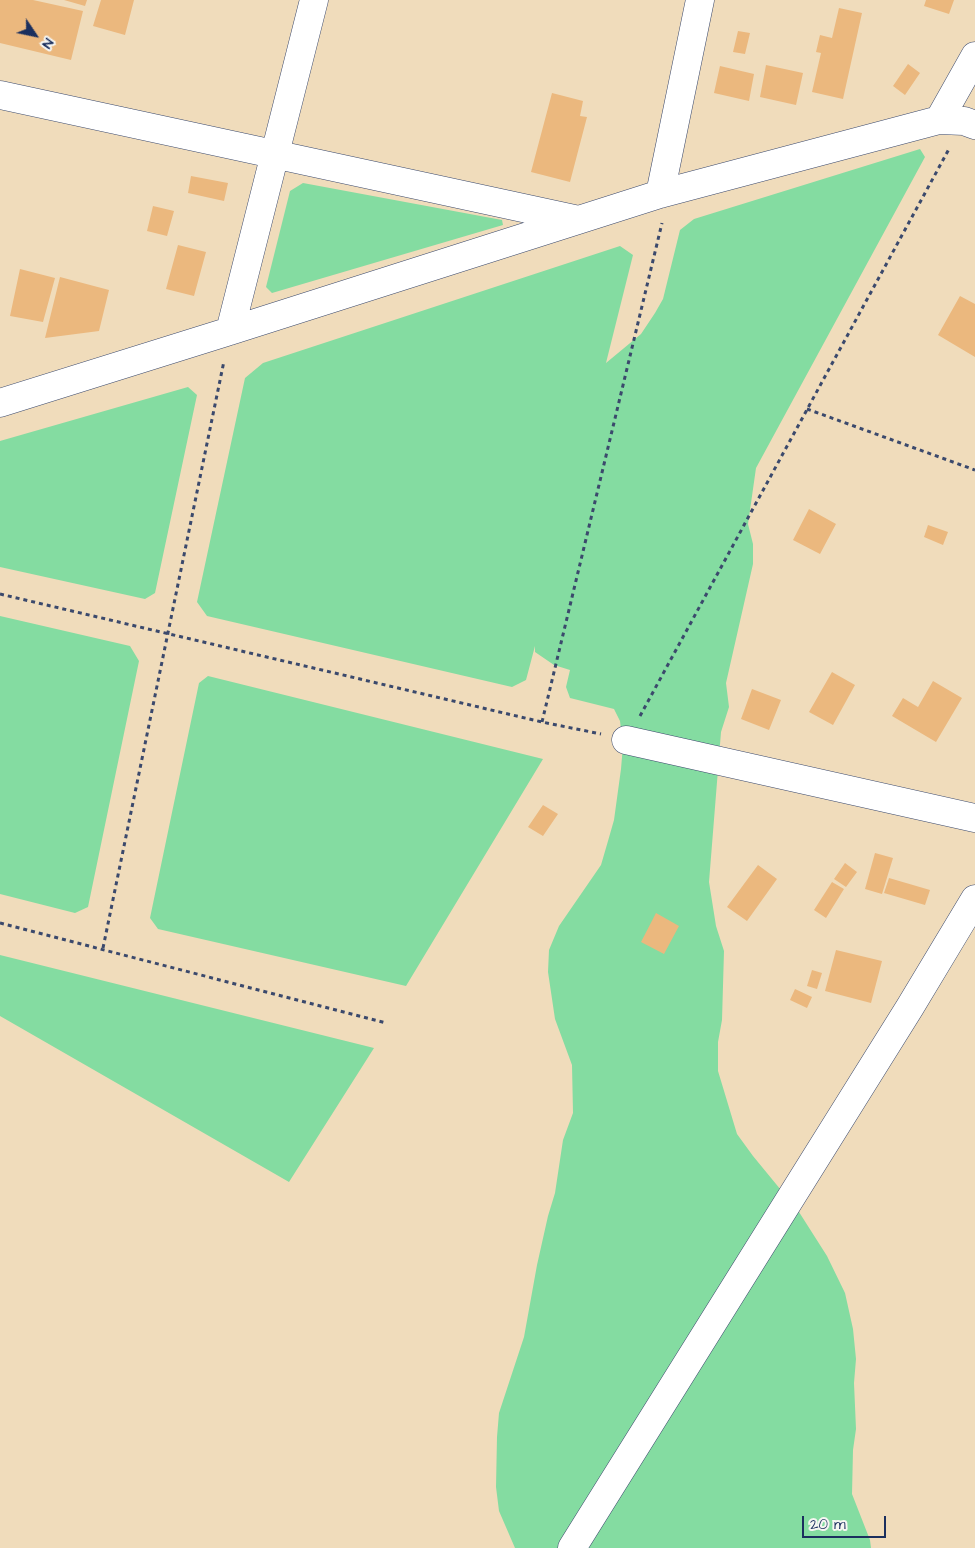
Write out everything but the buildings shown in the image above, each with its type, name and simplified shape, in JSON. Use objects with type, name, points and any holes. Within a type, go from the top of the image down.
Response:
[{"type":"street","points":[[230,331],[314,0]]},
{"type":"street","points":[[665,192],[700,0]]},
{"type":"street","points":[[0,403],[665,192],[959,122],[975,56]]},
{"type":"street","points":[[0,95],[576,220]]},
{"type":"street","points":[[626,740],[975,818]]},
{"type":"street","points":[[572,1548],[910,1007],[975,899]]},
{"type":"path","points":[[0,594],[542,722],[626,740],[807,410],[959,122]]},
{"type":"path","points":[[542,722],[665,192]]},
{"type":"path","points":[[103,948],[230,331]]},
{"type":"path","points":[[807,410],[975,470]]},
{"type":"path","points":[[0,923],[103,948],[386,1023]]},
{"type":"green space","points":[[920,149],[925,157],[756,468],[748,524],[753,544],[753,564],[726,683],[729,707],[721,732],[709,882],[716,926],[724,951],[718,1071],[737,1134],[799,1212],[827,1256],[845,1293],[853,1329],[856,1359],[854,1383],[856,1429],[853,1450],[852,1494],[870,1540],[871,1548],[515,1548],[499,1511],[496,1487],[499,1413],[524,1337],[537,1265],[555,1193],[563,1140],[573,1113],[572,1065],[555,1019],[548,972],[549,950],[559,926],[601,865],[614,820],[621,769],[623,745],[620,721],[614,709],[570,698],[566,687],[570,670],[554,665],[535,652],[535,646],[526,680],[512,687],[207,616],[197,602],[245,378],[263,363],[620,246],[633,255],[606,363],[641,334],[655,313],[663,299],[680,230],[694,219]]},
{"type":"green space","points":[[303,183],[502,220],[503,225],[272,293],[266,287],[290,191]]},
{"type":"green space","points":[[188,387],[197,395],[155,593],[145,599],[0,567],[0,441]]},
{"type":"green space","points":[[0,616],[130,646],[139,661],[88,907],[75,913],[0,894]]},
{"type":"green space","points":[[208,676],[543,759],[406,986],[158,929],[150,918],[199,683]]},
{"type":"green space","points":[[0,955],[374,1048],[289,1182],[0,1016]]}]
